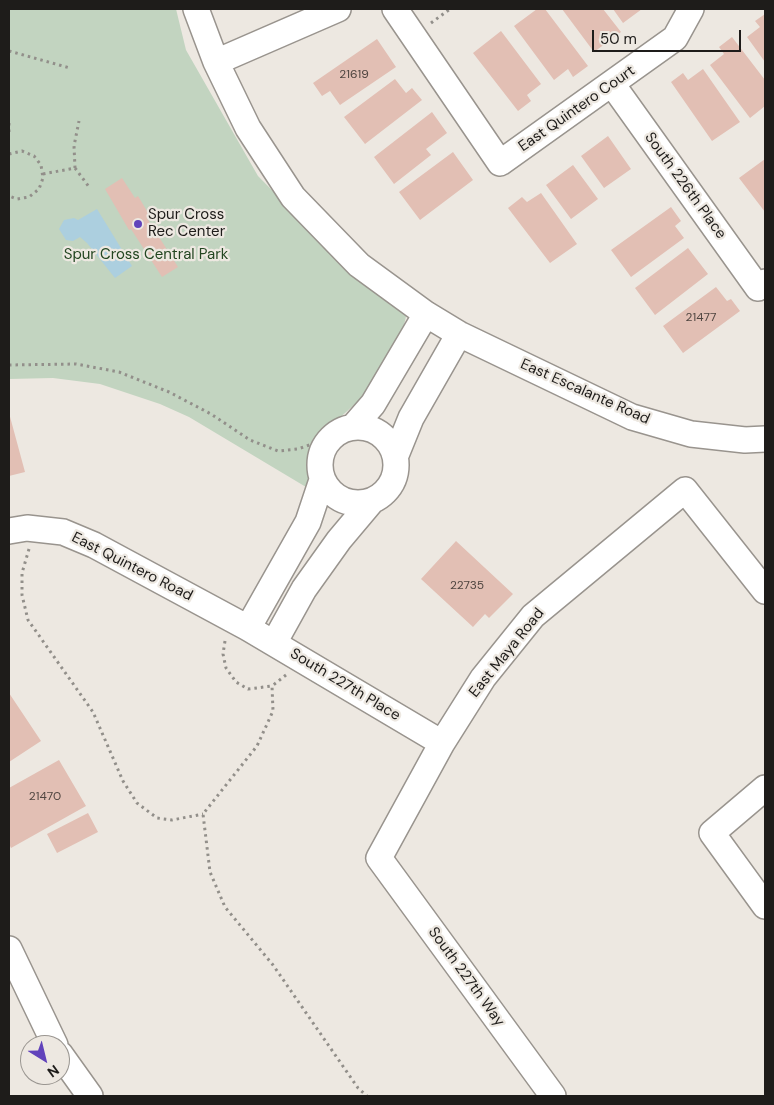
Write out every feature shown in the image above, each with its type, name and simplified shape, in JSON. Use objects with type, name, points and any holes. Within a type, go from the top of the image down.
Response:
[{"type":"street","name":"East Escalante Road","points":[[196,9],[216,62],[248,128],[293,197],[359,265],[442,324],[632,417],[691,434],[745,440],[765,439]]},
{"type":"street","points":[[216,62],[338,9]]},
{"type":"street","name":"East Quintero Court","points":[[395,9],[500,163],[675,38],[691,9]]},
{"type":"street","name":"South 226th Place","points":[[612,84],[761,285]]},
{"type":"street","points":[[242,624],[308,522],[322,480],[321,457],[372,404],[442,324]]},
{"type":"street","points":[[396,455],[442,324]]},
{"type":"street","points":[[322,480],[337,498],[360,504],[371,502],[382,496],[390,488],[397,467],[396,455],[391,445],[375,430],[343,432]]},
{"type":"street","name":"East Maya Road","points":[[379,858],[442,742],[483,678],[533,616],[685,490],[765,591]]},
{"type":"street","points":[[274,643],[304,590],[339,540],[371,502]]},
{"type":"street","name":"East Quintero Road","points":[[21,530],[63,532],[94,545],[242,624]]},
{"type":"street","name":"South 227th Place","points":[[242,624],[442,742]]},
{"type":"street","points":[[765,788],[712,833],[765,906]]},
{"type":"street","name":"South 227th Way","points":[[379,858],[544,1093]]},
{"type":"street","points":[[9,949],[50,1035]]},
{"type":"street","points":[[70,1068],[90,1096]]},
{"type":"path","points":[[9,51],[70,68]]},
{"type":"path","points":[[80,122],[74,146],[75,168],[89,187]]},
{"type":"path","points":[[9,123],[9,132]]},
{"type":"path","points":[[9,154],[22,151],[34,156],[42,165],[43,174],[39,189],[29,197],[17,199],[9,196]]},
{"type":"path","points":[[43,174],[75,168]]},
{"type":"path","points":[[9,365],[76,364],[119,372],[169,392],[211,414],[250,440],[278,451],[298,449],[343,432]]},
{"type":"path","points":[[21,530],[22,595],[28,620],[93,712],[123,781],[137,804],[157,818],[172,820],[196,817],[203,814],[257,746],[273,711],[272,686]]},
{"type":"path","points":[[242,624],[225,640],[222,654],[226,668],[236,682],[248,689],[272,686],[286,675],[296,656]]},
{"type":"path","points":[[203,814],[210,872],[225,907],[273,965],[358,1088],[367,1096]]},
{"type":"green space","name":"Spur Cross Central Park","points":[[9,9],[176,9],[186,50],[258,176],[337,256],[407,312],[400,343],[377,384],[334,423],[319,450],[311,490],[189,417],[160,404],[100,384],[53,378],[9,379]]},
{"type":"water","points":[[97,209],[132,266],[115,278],[87,243],[80,237],[73,241],[66,240],[59,229],[64,220],[74,218],[78,220]]},
{"type":"building","points":[[537,9],[545,9],[588,66],[573,77],[568,69],[554,80],[514,26]]},
{"type":"building","points":[[562,9],[603,9],[621,32],[594,52]]},
{"type":"building","points":[[613,9],[642,9],[623,23]]},
{"type":"building","points":[[765,14],[765,62],[747,37],[760,27],[755,21]]},
{"type":"building","points":[[501,31],[541,84],[527,95],[531,101],[518,111],[473,53]]},
{"type":"building","points":[[732,37],[765,80],[765,106],[750,118],[710,65],[724,54],[719,47]]},
{"type":"building","points":[[377,39],[396,67],[340,105],[330,91],[322,96],[313,83]]},
{"type":"building","points":[[703,69],[740,122],[712,141],[671,82],[683,73],[688,80]]},
{"type":"building","points":[[395,79],[406,93],[412,88],[422,100],[365,144],[344,117]]},
{"type":"building","points":[[432,112],[447,133],[426,149],[431,155],[394,184],[374,157]]},
{"type":"building","points":[[608,136],[631,169],[604,188],[581,156]]},
{"type":"building","points":[[453,152],[473,180],[420,220],[399,192]]},
{"type":"building","points":[[765,159],[765,212],[739,178]]},
{"type":"building","points":[[573,165],[598,199],[571,219],[546,185]]},
{"type":"building","name":"Spur Cross Rec Center","points":[[122,178],[135,198],[138,196],[150,216],[147,218],[178,267],[162,277],[131,229],[129,230],[105,189]]},
{"type":"building","points":[[541,193],[577,244],[550,263],[508,208],[522,197],[527,202]]},
{"type":"building","points":[[671,207],[681,221],[675,226],[684,238],[631,277],[611,250]]},
{"type":"building","points":[[688,248],[708,274],[655,315],[635,288]]},
{"type":"building","points":[[716,287],[727,301],[731,299],[740,311],[683,353],[663,326]]},
{"type":"building","points":[[9,413],[25,472],[9,476]]},
{"type":"building","points":[[456,541],[513,594],[489,618],[485,614],[473,627],[421,579]]},
{"type":"building","points":[[9,693],[41,741],[9,762]]},
{"type":"building","points":[[59,760],[86,806],[11,848],[9,844],[9,788]]},
{"type":"building","points":[[88,813],[98,832],[57,853],[47,834]]},
{"type":"place","name":"Spur Cross Rec Center","points":[[138,224]]}]
